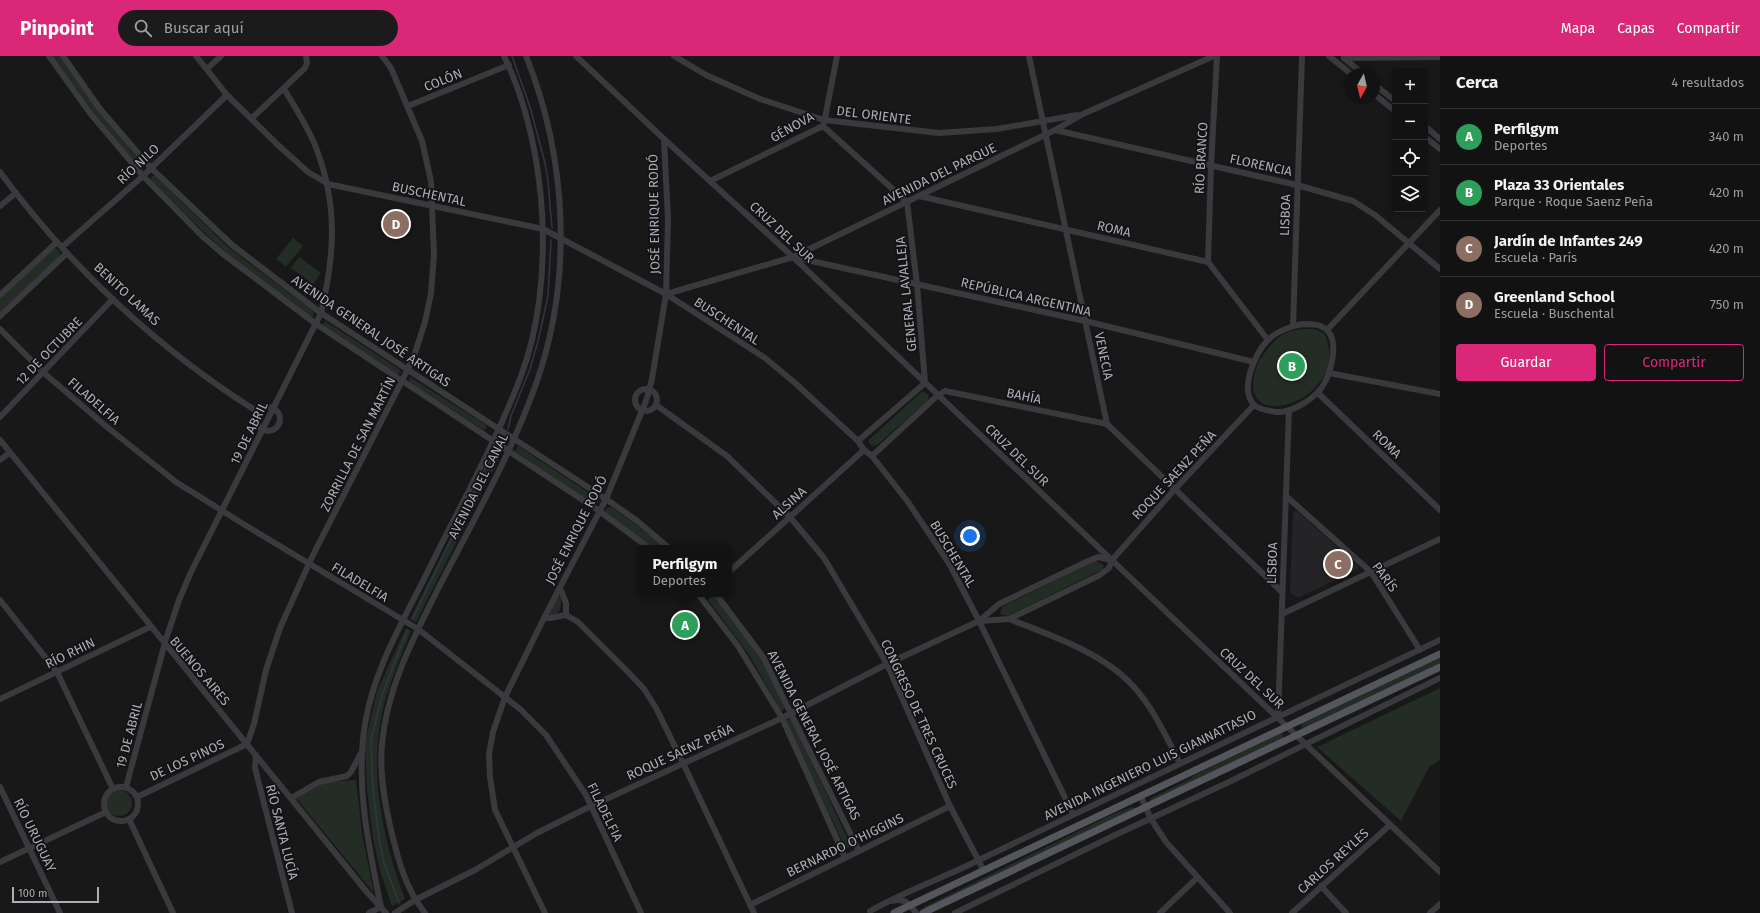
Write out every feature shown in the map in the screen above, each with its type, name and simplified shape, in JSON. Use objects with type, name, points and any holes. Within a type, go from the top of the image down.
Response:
[{"type":"main road","name":"AVENIDA INGENIERO LUIS GIANNATTASIO","points":[[894,913],[1440,654]]},
{"type":"main road","points":[[923,913],[1440,667]]},
{"type":"street","name":"AVENIDA GENERAL JOSÉ ARTIGAS","points":[[49,56],[90,113],[143,176],[202,236],[223,254],[316,324],[402,382],[509,450],[598,510],[645,545]]},
{"type":"street","name":"AVENIDA GENERAL JOSÉ ARTIGAS","points":[[63,56],[100,109],[151,168],[232,244],[321,313],[606,499],[636,520],[665,545]]},
{"type":"street","name":"BUSCHENTAL","points":[[196,56],[227,94],[308,172],[328,184],[543,229],[666,294],[764,358],[794,382],[858,441],[864,450],[872,456],[908,502],[950,565],[1073,814]]},
{"type":"street","points":[[207,69],[221,56]]},
{"type":"street","points":[[252,118],[305,68],[307,63],[306,56]]},
{"type":"street","name":"ZORRILLA DE SAN MARTÍN","points":[[247,744],[254,724],[271,653],[280,628],[309,564],[402,382],[425,322],[431,293],[434,254],[431,181],[422,140],[391,68],[382,56]]},
{"type":"street","name":"AVENIDA DEL CANAL","points":[[381,907],[365,821],[361,755],[366,718],[378,675],[403,621],[494,440],[522,375],[531,344],[541,282],[543,229],[539,177],[535,152],[524,110],[509,65],[504,56]]},
{"type":"street","name":"AVENIDA DEL CANAL","points":[[425,913],[415,900],[400,867],[388,818],[382,773],[382,745],[391,694],[418,630],[514,439],[537,381],[547,348],[553,317],[561,239],[558,182],[544,108],[526,56]]},
{"type":"street","name":"CRUZ DEL SUR","points":[[576,56],[793,257],[1440,872]]},
{"type":"street","points":[[583,62],[588,56]]},
{"type":"street","name":"DEL ORIENTE","points":[[674,56],[706,75],[760,99],[824,123],[939,133],[997,130],[1083,114]]},
{"type":"street","name":"GÉNOVA","points":[[710,181],[824,123],[837,56]]},
{"type":"street","name":"VENECIA","points":[[1029,56],[1084,322],[1107,424]]},
{"type":"street","name":"AVENIDA DEL PARQUE","points":[[666,294],[793,257],[1046,134],[1083,114],[1216,56]]},
{"type":"street","name":"RÍO BRANCO","points":[[1208,262],[1216,56]]},
{"type":"street","name":"LISBOA","points":[[1293,326],[1302,56]]},
{"type":"street","points":[[1329,56],[1344,68]]},
{"type":"street","points":[[1343,57],[1440,57]]},
{"type":"street","points":[[1343,57],[1356,68]]},
{"type":"street","name":"COLÓN","points":[[408,106],[509,65]]},
{"type":"street","name":"19 DE ABRIL","points":[[126,787],[179,600],[191,572],[316,324],[321,313],[329,279],[333,237],[328,184],[315,145],[284,89]]},
{"type":"street","points":[[1380,89],[1392,99]]},
{"type":"street","name":"RÍO NILO","points":[[62,247],[143,176],[227,94]]},
{"type":"street","points":[[1380,99],[1392,109]]},
{"type":"street","points":[[824,123],[907,202]]},
{"type":"street","points":[[1428,129],[1440,139]]},
{"type":"street","name":"FLORENCIA","points":[[1054,130],[1297,185],[1353,201],[1375,214],[1440,269]]},
{"type":"street","name":"JOSÉ ENRIQUE RODÓ","points":[[546,913],[513,848],[496,810],[490,777],[490,747],[505,697],[598,510],[606,499],[642,410],[652,379],[666,294],[668,219],[664,139]]},
{"type":"street","points":[[1428,139],[1440,149]]},
{"type":"street","name":"BENITO LAMAS","points":[[0,172],[57,242],[113,300],[184,360],[233,396],[258,412]]},
{"type":"street","points":[[0,206],[16,193]]},
{"type":"street","name":"ROMA","points":[[919,196],[1065,228],[1208,262]]},
{"type":"street","name":"GENERAL LAVALLEJA","points":[[907,202],[917,284],[925,383]]},
{"type":"street","points":[[1327,330],[1440,210]]},
{"type":"street","points":[[0,295],[57,242]]},
{"type":"street","points":[[0,316],[67,253]]},
{"type":"street","name":"REPÚBLICA ARGENTINA","points":[[793,257],[1084,322],[1254,362]]},
{"type":"street","points":[[1208,262],[1268,340]]},
{"type":"street","name":"12 DE OCTUBRE","points":[[0,418],[113,300]]},
{"type":"street","points":[[1302,324],[1314,324],[1327,330],[1331,336],[1333,351],[1329,373],[1318,393],[1289,410],[1279,412],[1267,411],[1254,405],[1248,388],[1254,362],[1268,340],[1293,326],[1302,324]]},
{"type":"street","name":"FILADELFIA","points":[[0,329],[44,373],[142,456],[176,482],[418,630],[505,697],[546,735],[568,766],[591,806],[640,913]]},
{"type":"street","points":[[1329,373],[1440,394]]},
{"type":"street","points":[[858,441],[925,383]]},
{"type":"street","points":[[649,389],[653,391],[657,397],[656,405],[650,410],[642,410],[636,404],[636,396],[641,390],[649,389]]},
{"type":"street","name":"BAHÍA","points":[[938,395],[945,391],[951,392],[1107,424]]},
{"type":"street","name":"ROMA","points":[[1318,393],[1440,510]]},
{"type":"street","points":[[872,456],[938,395]]},
{"type":"street","name":"CONGRESO DE TRES CRUCES","points":[[656,405],[727,456],[790,517],[824,558],[887,664],[950,806],[984,871]]},
{"type":"street","name":"ROQUE SAENZ PEÑA","points":[[979,621],[1009,619],[1100,575],[1109,568],[1112,560],[1175,489],[1254,405]]},
{"type":"street","points":[[265,407],[273,408],[279,413],[279,425],[274,430],[262,431],[256,422],[258,412],[265,407]]},
{"type":"street","name":"LISBOA","points":[[1278,717],[1289,410]]},
{"type":"street","points":[[1107,424],[1282,592]]},
{"type":"street","name":"BUENOS AIRES","points":[[0,440],[150,627],[366,891],[386,913]]},
{"type":"street","name":"ALSINA","points":[[732,569],[864,450]]},
{"type":"street","points":[[0,460],[9,453]]},
{"type":"street","name":"PARÍS","points":[[1286,496],[1370,572],[1420,650]]},
{"type":"street","points":[[1282,614],[1440,539]]},
{"type":"street","name":"ROQUE SAENZ PEÑA","points":[[395,913],[415,900],[475,870],[537,833],[591,806],[782,718],[887,664],[979,621],[999,604],[1098,557],[1112,560]]},
{"type":"street","points":[[560,588],[566,603],[566,615]]},
{"type":"street","name":"AVENIDA GENERAL JOSÉ ARTIGAS","points":[[702,597],[746,657],[782,718],[845,857]]},
{"type":"street","name":"AVENIDA GENERAL JOSÉ ARTIGAS","points":[[718,597],[763,657],[859,851]]},
{"type":"street","points":[[0,600],[57,672],[113,789]]},
{"type":"street","points":[[544,618],[566,615],[578,622],[644,689],[656,708],[684,763],[754,913]]},
{"type":"street","points":[[1009,619],[1084,649],[1134,686],[1158,720],[1180,763]]},
{"type":"street","name":"RÍO RHIN","points":[[0,699],[150,627]]},
{"type":"street","name":"AVENIDA INGENIERO LUIS GIANNATTASIO","points":[[870,910],[979,860],[1440,640]]},
{"type":"street","points":[[955,913],[1113,836],[1307,745],[1328,733],[1440,678]]},
{"type":"street","name":"DE LOS PINOS","points":[[137,796],[247,744]]},
{"type":"street","name":"RÍO SANTA LUCÍA","points":[[256,755],[255,768],[292,913]]},
{"type":"street","points":[[291,798],[318,782],[347,776],[361,755]]},
{"type":"street","name":"RÍO URUGUAY","points":[[0,787],[60,913]]},
{"type":"street","points":[[126,787],[137,796],[138,807],[136,812],[129,819],[118,821],[113,819],[106,812],[104,802],[106,796],[113,789],[126,787]]},
{"type":"street","points":[[1141,797],[1151,819],[1166,842],[1230,913]]},
{"type":"street","name":"BERNARDO O'HIGGINS","points":[[750,905],[950,806]]},
{"type":"street","points":[[0,862],[106,812]]},
{"type":"street","points":[[129,819],[173,913]]},
{"type":"street","name":"CARLOS REYLES","points":[[1292,913],[1390,825]]},
{"type":"street","points":[[1102,828],[1113,836]]},
{"type":"street","points":[[1160,913],[1197,878]]},
{"type":"street","points":[[1321,886],[1346,913]]},
{"type":"street","points":[[881,904],[902,900],[911,905],[916,913]]},
{"type":"street","points":[[1430,913],[1440,904]]},
{"type":"street","points":[[369,913],[381,907]]},
{"type":"shaded area","points":[[52,56],[60,56],[97,109],[144,165],[143,169],[141,170],[92,110]]},
{"type":"shaded area","points":[[152,176],[155,176],[229,248],[313,311],[314,316],[310,317],[225,252],[150,181]]},
{"type":"shaded area","points":[[293,238],[303,246],[286,267],[276,259]]},
{"type":"shaded area","points":[[56,248],[60,251],[60,257],[0,312],[0,298],[53,249]]},
{"type":"shaded area","points":[[299,257],[321,273],[313,284],[291,268]]},
{"type":"shaded area","points":[[325,321],[399,369],[401,373],[397,374],[324,327],[323,324]]},
{"type":"shaded area","points":[[1314,329],[1324,333],[1329,355],[1325,374],[1314,389],[1299,400],[1283,405],[1268,405],[1257,398],[1253,384],[1258,364],[1274,341],[1289,332]]},
{"type":"shaded area","points":[[410,377],[486,425],[486,429],[483,430],[409,382]]},
{"type":"shaded area","points":[[924,391],[929,396],[928,400],[877,445],[872,446],[869,443],[869,440]]},
{"type":"shaded area","points":[[518,446],[598,499],[598,503],[594,505],[515,451]]},
{"type":"shaded area","points":[[496,447],[502,452],[416,622],[410,619]]},
{"type":"shaded area","points":[[608,507],[611,507],[661,545],[649,545],[605,511]]},
{"type":"shaded area","points":[[1297,511],[1358,566],[1358,569],[1298,598],[1290,592],[1293,512]]},
{"type":"shaded area","points":[[1095,560],[1104,565],[1103,569],[1008,616],[1000,614],[1002,607]]},
{"type":"shaded area","points":[[558,596],[561,598],[560,608],[558,613],[553,616],[549,614]]},
{"type":"shaded area","points":[[711,597],[715,597],[755,649],[786,708],[781,711],[748,653],[708,600]]},
{"type":"shaded area","points":[[406,628],[411,631],[387,694],[381,719],[378,745],[377,771],[383,824],[396,875],[405,899],[392,906],[380,871],[373,838],[367,789],[365,743],[377,691]]},
{"type":"shaded area","points":[[1440,658],[1440,663],[1304,728],[1301,727],[1302,723]]},
{"type":"shaded area","points":[[1440,688],[1440,760],[1429,767],[1401,821],[1317,747]]},
{"type":"shaded area","points":[[791,718],[851,846],[846,849],[785,721]]},
{"type":"shaded area","points":[[1281,733],[1283,734],[1284,738],[1151,801],[1149,800],[1195,775]]},
{"type":"shaded area","points":[[356,780],[362,834],[374,893],[296,798],[321,782]]},
{"type":"shaded area","points":[[119,790],[128,794],[132,803],[128,812],[119,816],[110,812],[106,803],[110,794]]},
{"type":"shaded area","points":[[1131,807],[1136,808],[925,909],[924,907],[1109,816]]},
{"type":"waterway","points":[[512,56],[530,107],[545,163],[552,228]]},
{"type":"waterway","points":[[508,429],[511,416],[530,369],[538,341],[548,296],[551,240]]},
{"type":"waterway","points":[[413,618],[486,466],[498,450]]},
{"type":"waterway","points":[[399,903],[384,863],[379,838],[373,789],[371,741],[382,695],[407,631]]},
{"type":"place","name":"Greenland School","points":[[396,224]]},
{"type":"place","name":"Plaza 33 Orientales","points":[[1292,366]]},
{"type":"place","name":"Jardín de Infantes 249","points":[[1338,564]]},
{"type":"place","name":"Perfilgym","points":[[685,625]]}]
